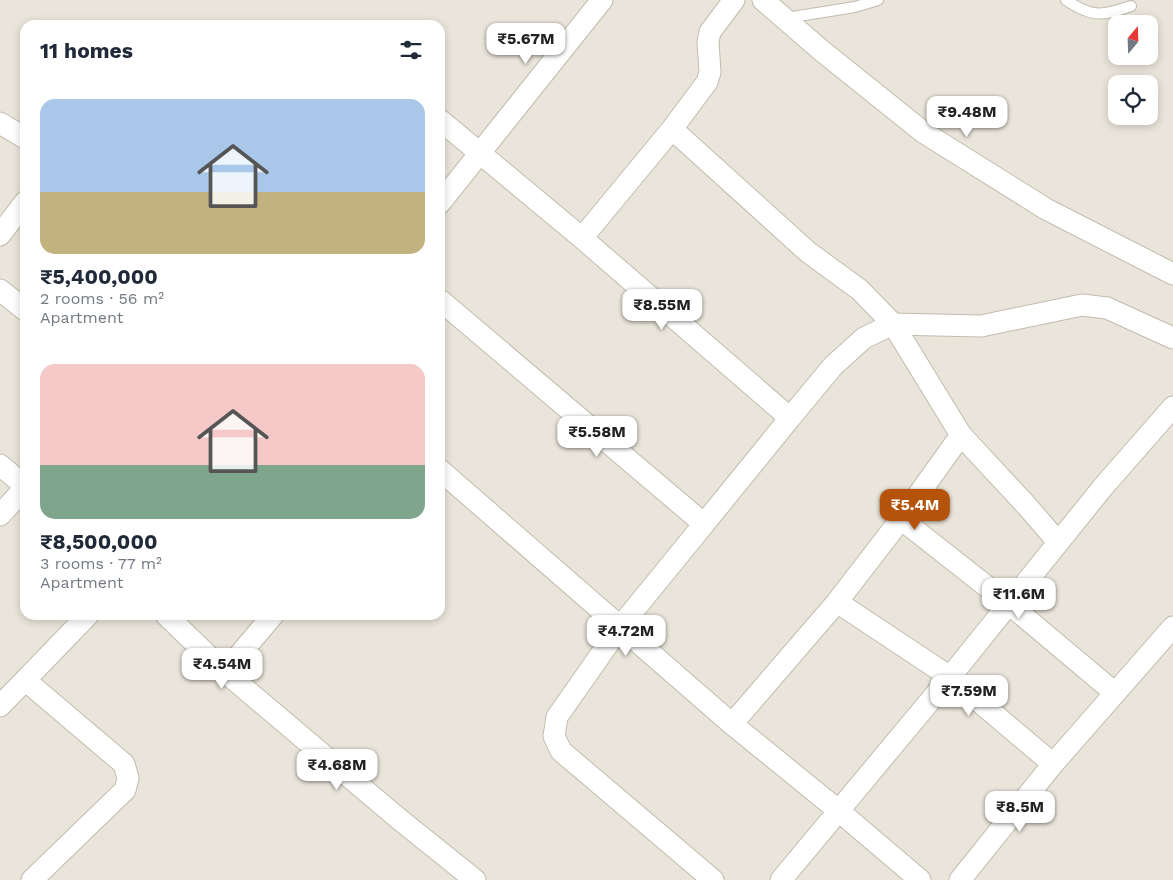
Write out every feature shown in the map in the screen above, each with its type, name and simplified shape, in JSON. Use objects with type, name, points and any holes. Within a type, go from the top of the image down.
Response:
[{"type":"street","points":[[445,197],[602,0]]},
{"type":"street","points":[[582,238],[672,129],[707,82],[710,72],[708,42],[710,32],[734,0]]},
{"type":"street","points":[[763,0],[822,51],[923,132],[1046,210],[1173,274]]},
{"type":"street","points":[[0,123],[20,135]]},
{"type":"street","points":[[445,124],[478,154],[582,238],[790,418]]},
{"type":"street","points":[[672,129],[808,252],[860,290],[893,324],[961,435],[1058,542]]},
{"type":"street","points":[[0,235],[20,209]]},
{"type":"street","points":[[0,290],[20,306]]},
{"type":"street","points":[[445,304],[704,524]]},
{"type":"street","points":[[713,880],[561,752],[554,736],[557,718],[620,627],[833,366],[864,338],[893,324],[981,326],[1082,305],[1107,308],[1173,338]]},
{"type":"street","points":[[781,880],[950,677],[1102,487],[1173,408]]},
{"type":"street","points":[[732,724],[837,602],[902,519],[961,435]]},
{"type":"street","points":[[0,465],[20,483]]},
{"type":"street","points":[[445,474],[732,724],[920,880]]},
{"type":"street","points":[[0,515],[20,493]]},
{"type":"street","points":[[902,519],[1009,604],[1115,693]]},
{"type":"street","points":[[837,602],[950,677],[1052,764]]},
{"type":"street","points":[[0,706],[83,620]]},
{"type":"street","points":[[171,620],[225,672],[399,819],[475,880]]},
{"type":"street","points":[[225,672],[269,620]]},
{"type":"street","points":[[960,880],[1052,764],[1173,627]]},
{"type":"street","points":[[25,680],[124,764],[128,778],[125,790],[32,880]]},
{"type":"lane","points":[[785,18],[855,8],[878,0]]},
{"type":"lane","points":[[1066,0],[1088,13],[1106,15],[1131,6]]},
{"type":"shaded area","points":[[0,0],[1173,0],[1173,880],[0,880]]}]
